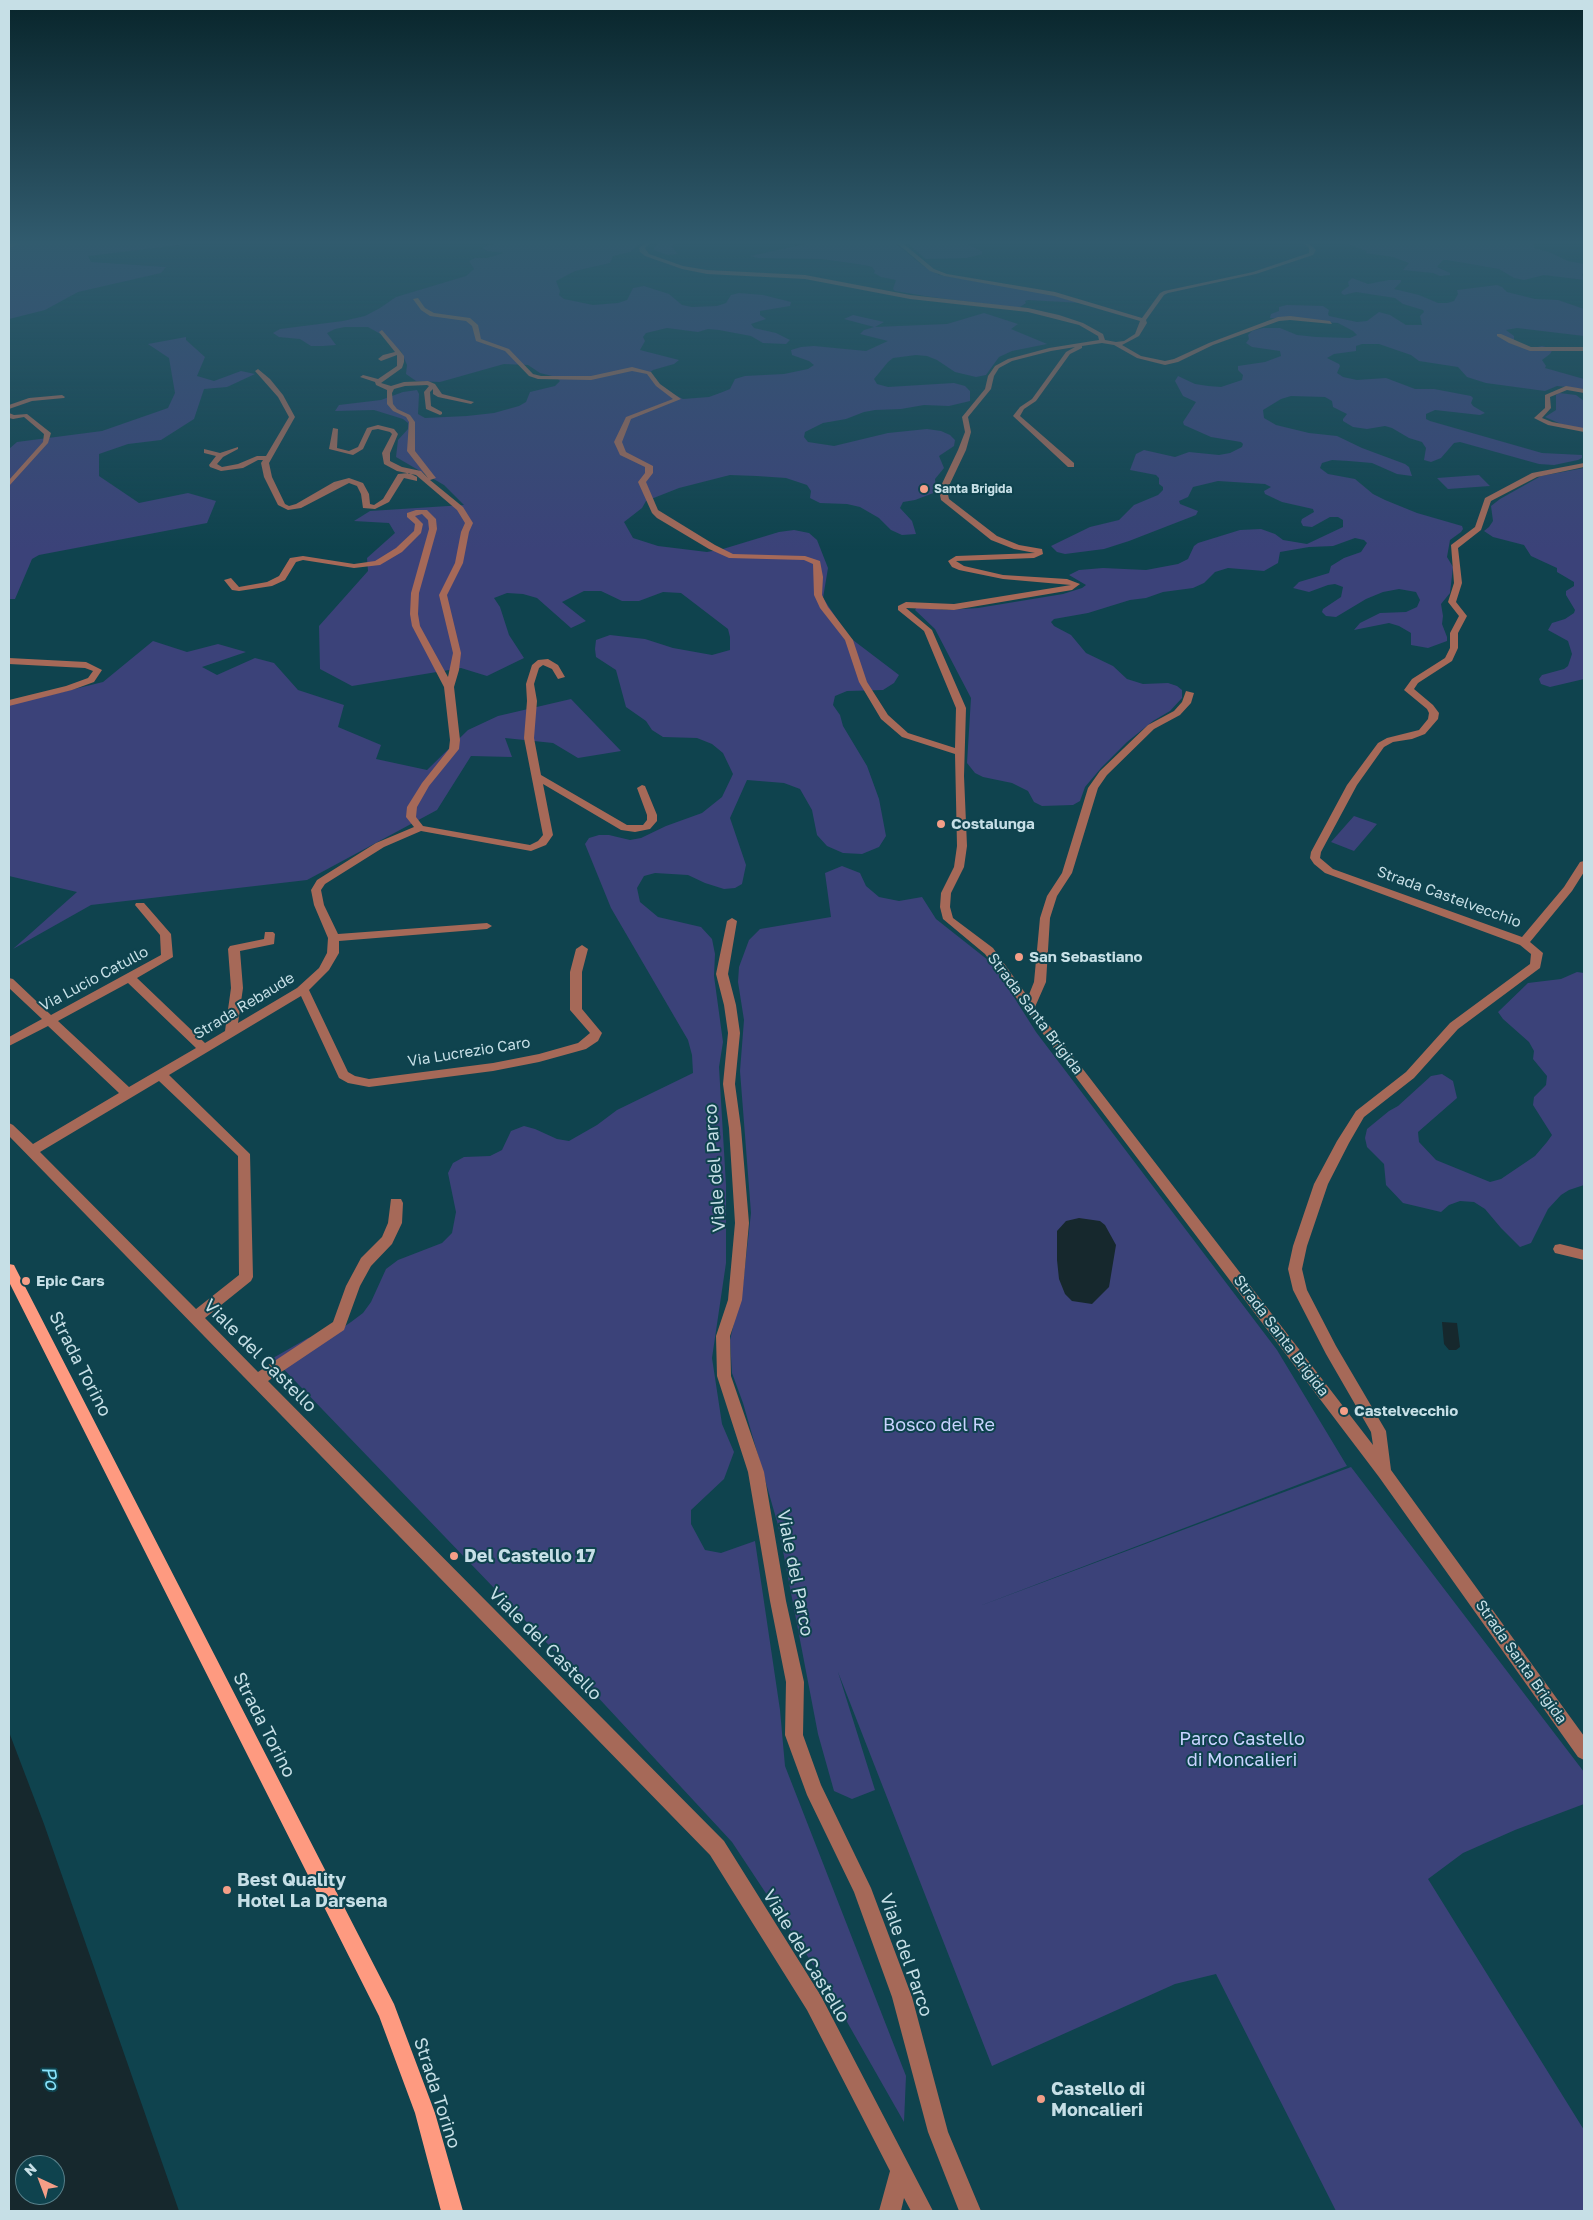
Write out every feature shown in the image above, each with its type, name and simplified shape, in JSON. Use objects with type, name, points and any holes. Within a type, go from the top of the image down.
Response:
[{"type":"main road","name":"Strada Torino","points":[[9,1269],[387,2012],[425,2113],[452,2211]]},
{"type":"street","points":[[363,377],[379,381],[400,367],[401,356],[391,344]]},
{"type":"street","points":[[488,344],[507,350],[531,375],[550,379],[582,379],[606,376],[620,371],[642,370],[649,373],[658,385],[678,399],[628,418],[618,442],[630,458],[649,466],[649,473],[642,482],[655,511],[712,548],[732,556],[805,558],[817,563],[820,577],[818,596],[824,608],[849,640],[863,682],[884,717],[905,735],[960,753]]},
{"type":"street","points":[[1071,465],[1016,416],[1022,408],[1034,400],[1068,353],[1087,344]]},
{"type":"street","name":"Strada Santa Brigida","points":[[1087,344],[1031,353],[1010,360],[997,367],[991,376],[988,389],[965,417],[968,432],[962,450],[943,490],[946,500],[994,538],[1017,547],[1039,551],[1039,554],[1034,556],[956,558],[952,561],[955,565],[1003,577],[1067,581],[1076,584],[1072,588],[954,607],[906,605],[901,608],[928,630],[946,668],[961,708],[962,846],[959,866],[946,893],[945,907],[948,919],[989,951],[1029,1007],[1384,1472],[1584,1751]]},
{"type":"street","name":"Strada Santa Brigida","points":[[1116,344],[1139,357],[1165,363],[1176,361],[1212,344]]},
{"type":"street","points":[[1515,344],[1530,349],[1584,349]]},
{"type":"street","points":[[381,360],[385,356],[399,353]]},
{"type":"street","points":[[258,371],[281,396],[292,417],[267,458],[265,465],[268,477],[280,504],[286,508],[303,504],[337,484],[349,480],[360,484],[364,490],[366,506],[375,507],[386,500],[400,477],[406,475],[415,479],[432,496],[451,501]]},
{"type":"street","points":[[379,381],[378,384],[388,388]]},
{"type":"street","points":[[378,393],[388,388],[417,382],[433,385],[436,388],[436,394],[471,402]]},
{"type":"street","points":[[433,385],[427,392],[429,398],[428,406],[429,409],[440,413]]},
{"type":"street","points":[[388,388],[390,404],[395,410],[408,416],[412,422],[411,451],[415,459],[431,475],[435,488]]},
{"type":"street","points":[[1584,391],[1566,388],[1548,396],[1548,408],[1537,418],[1550,424],[1584,430]]},
{"type":"street","points":[[9,407],[31,399],[62,397]]},
{"type":"street","points":[[9,415],[13,417],[26,415],[48,433],[46,442],[9,484]]},
{"type":"street","points":[[335,429],[333,449],[350,452],[361,448],[369,429],[378,427],[392,430],[396,434],[386,453],[387,462],[400,469],[418,474],[460,509],[469,523],[465,532],[466,540],[459,563],[443,595],[444,609],[457,653],[455,670],[449,687]]},
{"type":"street","points":[[236,448],[220,455],[213,465],[221,469],[240,466],[258,458],[267,458]]},
{"type":"street","points":[[207,451],[220,455]]},
{"type":"street","name":"Strada Castelvecchio","points":[[1384,1472],[1378,1431],[1331,1350],[1300,1290],[1295,1269],[1300,1246],[1321,1184],[1343,1141],[1360,1114],[1410,1075],[1454,1026],[1536,965],[1537,953],[1524,942],[1329,871],[1319,864],[1316,852],[1352,785],[1381,745],[1390,740],[1409,737],[1422,732],[1433,719],[1434,712],[1430,707],[1409,690],[1415,681],[1449,659],[1454,648],[1454,633],[1460,625],[1463,616],[1452,602],[1458,583],[1454,547],[1478,528],[1488,500],[1534,475],[1584,465]]},
{"type":"street","points":[[228,580],[234,588],[239,589],[269,584],[282,578],[294,560],[303,558],[315,558],[354,566],[377,563],[391,556],[418,531],[419,524],[410,515],[416,512],[424,512],[432,519],[433,529],[414,598],[414,614],[416,626],[449,687],[455,740],[454,749],[425,786],[412,807],[411,817],[420,828]]},
{"type":"street","points":[[9,661],[86,665],[98,670],[91,680],[69,688],[9,703]]},
{"type":"street","points":[[487,926],[334,938],[319,905],[316,890],[321,882],[380,845],[420,828],[532,848],[542,842],[548,835],[528,738],[532,700],[530,684],[535,667],[542,662],[548,662],[555,667],[561,677]]},
{"type":"street","points":[[1029,1007],[1040,982],[1045,918],[1052,896],[1067,873],[1093,788],[1103,773],[1151,727],[1177,713],[1186,703],[1189,693]]},
{"type":"street","points":[[536,776],[625,828],[646,827],[652,821],[652,815],[642,788]]},
{"type":"street","points":[[1524,942],[1568,889],[1584,864]]},
{"type":"street","name":"Via Lucio Catullo","points":[[9,1042],[167,957],[165,934],[140,906]]},
{"type":"street","name":"Viale del Parco","points":[[732,921],[722,974],[730,1005],[734,1033],[729,1084],[735,1128],[742,1223],[735,1300],[723,1336],[724,1376],[756,1472],[778,1601],[795,1682],[794,1734],[813,1789],[862,1888],[902,1997],[938,2132],[970,2211]]},
{"type":"street","points":[[230,1032],[238,988],[234,950],[270,941],[270,934]]},
{"type":"street","name":"Strada Rebaude","points":[[32,1151],[301,991],[323,970],[333,953],[334,938]]},
{"type":"street","name":"Via Lucrezio Caro","points":[[301,991],[305,993],[343,1075],[352,1080],[368,1083],[493,1067],[539,1058],[582,1046],[594,1038],[596,1032],[576,1010],[576,972],[582,949]]},
{"type":"street","points":[[130,978],[203,1048]]},
{"type":"street","points":[[9,982],[127,1093]]},
{"type":"street","points":[[160,1074],[244,1154],[246,1277],[194,1318]]},
{"type":"street","name":"Viale del Castello","points":[[9,1128],[717,1848],[814,2003],[922,2211]]},
{"type":"street","points":[[256,1381],[339,1326],[353,1286],[366,1262],[387,1240],[394,1223],[396,1203]]},
{"type":"street","points":[[1560,1249],[1584,1255]]},
{"type":"street","points":[[890,2211],[901,2168]]},
{"type":"green space","points":[[148,344],[190,344],[205,357],[197,376],[214,381],[241,371],[255,374],[227,387],[204,389],[194,419],[161,440],[128,444],[99,454],[99,476],[139,503],[188,493],[216,501],[207,523],[39,555],[32,559],[15,599],[9,599],[9,449],[17,442],[102,431],[168,408],[175,393],[169,358]]},
{"type":"green space","points":[[307,344],[336,345],[323,346],[311,346]]},
{"type":"green space","points":[[390,344],[644,344],[640,350],[679,360],[674,364],[653,370],[648,374],[667,391],[683,399],[709,397],[720,393],[730,389],[735,379],[745,376],[784,374],[808,369],[814,365],[809,361],[792,355],[791,350],[801,347],[814,346],[866,351],[882,344],[1047,344],[1012,351],[999,357],[986,375],[976,377],[955,372],[927,356],[916,355],[893,358],[874,379],[877,384],[888,387],[954,383],[965,386],[970,391],[970,401],[949,406],[924,405],[864,412],[846,419],[823,423],[805,432],[804,437],[808,442],[834,446],[888,433],[927,429],[941,431],[950,435],[955,440],[954,446],[939,456],[944,468],[935,479],[936,492],[915,500],[903,502],[900,508],[912,521],[916,534],[902,535],[891,530],[879,518],[860,507],[847,504],[820,503],[810,498],[811,491],[807,485],[786,478],[757,476],[730,475],[679,488],[646,501],[642,508],[624,522],[633,538],[658,546],[707,552],[779,532],[794,530],[809,533],[817,540],[828,568],[823,598],[849,637],[899,675],[894,683],[883,690],[847,691],[835,696],[833,705],[867,766],[879,799],[886,836],[879,847],[862,854],[843,853],[827,846],[817,835],[812,810],[800,789],[784,783],[747,780],[730,818],[746,865],[742,884],[735,888],[724,889],[688,875],[655,873],[644,876],[637,888],[640,902],[658,917],[701,927],[712,939],[715,954],[714,976],[723,1042],[719,1067],[726,1185],[726,1263],[712,1358],[722,1424],[734,1452],[724,1479],[691,1510],[691,1524],[705,1550],[721,1553],[755,1541],[780,1710],[785,1766],[906,2076],[904,2122],[822,1978],[732,1842],[568,1665],[273,1358],[308,1338],[338,1331],[351,1322],[363,1313],[371,1302],[386,1269],[398,1260],[442,1243],[452,1233],[456,1212],[448,1173],[453,1163],[464,1157],[490,1156],[502,1150],[511,1131],[524,1126],[557,1139],[569,1141],[597,1125],[617,1110],[693,1073],[692,1055],[688,1040],[611,908],[585,844],[589,838],[599,835],[609,835],[630,840],[641,838],[666,826],[702,813],[722,797],[733,774],[723,753],[712,744],[697,738],[663,737],[652,730],[646,721],[626,707],[616,670],[596,657],[596,640],[610,635],[645,639],[673,648],[712,655],[730,650],[728,629],[681,593],[663,592],[639,601],[622,601],[601,591],[584,591],[562,602],[586,621],[571,628],[537,598],[523,594],[507,593],[494,598],[500,607],[509,635],[524,658],[487,676],[461,668],[352,686],[320,669],[319,626],[368,571],[367,558],[395,533],[389,523],[354,521],[370,511],[464,505],[444,485],[396,457],[398,440],[408,429],[408,423],[403,419],[374,410],[335,411],[339,405],[381,400],[403,392],[417,390],[419,394],[418,414],[425,418],[467,416],[494,413],[519,406],[526,402],[530,392],[555,386],[560,381],[556,377],[540,373],[528,365],[504,364],[440,382],[416,381],[406,374],[407,365],[401,351]]},
{"type":"green space","points":[[1247,344],[1514,344],[1533,348],[1542,346],[1553,349],[1542,360],[1546,366],[1545,368],[1584,379],[1584,389],[1557,386],[1545,391],[1486,383],[1467,377],[1458,367],[1419,361],[1411,355],[1379,344],[1362,344],[1356,346],[1356,351],[1334,354],[1327,358],[1339,364],[1337,373],[1343,377],[1357,380],[1386,378],[1415,389],[1434,389],[1471,396],[1473,398],[1471,403],[1473,406],[1485,413],[1480,415],[1435,410],[1426,414],[1426,419],[1430,421],[1542,453],[1582,455],[1582,458],[1554,465],[1539,464],[1460,442],[1454,443],[1441,458],[1431,462],[1424,460],[1426,448],[1422,442],[1385,426],[1367,429],[1353,427],[1343,421],[1347,414],[1333,407],[1332,401],[1325,397],[1291,396],[1281,399],[1263,410],[1264,418],[1276,425],[1309,433],[1337,436],[1362,448],[1405,464],[1409,467],[1412,476],[1397,474],[1372,463],[1332,460],[1322,463],[1320,468],[1328,474],[1355,479],[1373,494],[1385,500],[1417,513],[1462,526],[1461,532],[1450,540],[1447,557],[1453,567],[1450,593],[1441,604],[1442,624],[1447,641],[1428,648],[1411,645],[1411,633],[1389,623],[1354,630],[1360,623],[1380,613],[1406,612],[1417,607],[1420,600],[1416,592],[1399,589],[1383,592],[1366,599],[1336,617],[1326,616],[1322,612],[1323,609],[1341,597],[1343,587],[1335,584],[1328,585],[1309,592],[1293,588],[1299,582],[1329,573],[1331,566],[1344,558],[1361,552],[1367,543],[1364,540],[1355,538],[1333,546],[1309,547],[1280,552],[1278,563],[1264,571],[1228,568],[1215,572],[1204,583],[1193,588],[1163,592],[1088,613],[1054,619],[1051,622],[1054,626],[1071,635],[1086,653],[1113,666],[1127,679],[1143,684],[1168,683],[1182,690],[1182,698],[1170,711],[1153,721],[1127,742],[1101,768],[1085,787],[1080,801],[1073,805],[1042,806],[1034,802],[1028,791],[1012,783],[983,777],[975,773],[967,763],[971,698],[935,629],[915,610],[917,607],[947,610],[978,608],[1063,594],[1086,585],[1069,575],[1079,570],[1103,568],[1146,570],[1178,564],[1188,559],[1194,546],[1198,543],[1240,530],[1261,529],[1275,534],[1283,540],[1307,544],[1343,527],[1343,520],[1338,517],[1330,517],[1312,527],[1303,526],[1302,519],[1314,512],[1313,509],[1282,502],[1265,494],[1264,491],[1271,487],[1265,484],[1218,481],[1193,487],[1188,497],[1179,501],[1180,504],[1198,511],[1196,515],[1104,549],[1065,554],[1057,552],[1051,546],[1090,527],[1119,520],[1134,505],[1158,495],[1163,490],[1156,475],[1130,470],[1136,454],[1144,450],[1175,457],[1189,452],[1219,455],[1230,453],[1242,447],[1243,444],[1241,442],[1211,437],[1184,425],[1183,422],[1196,402],[1183,396],[1175,381],[1178,376],[1195,384],[1221,387],[1242,380],[1243,375],[1238,370],[1238,366],[1265,362],[1281,356],[1280,351],[1252,347]]},
{"type":"green space","points":[[1559,393],[1576,395],[1584,401],[1584,429],[1561,424],[1545,417],[1556,410],[1556,395]]},
{"type":"green space","points":[[1584,468],[1584,679],[1550,687],[1541,684],[1539,679],[1542,675],[1564,669],[1568,666],[1572,654],[1568,641],[1548,630],[1552,623],[1565,619],[1574,613],[1575,610],[1566,595],[1566,591],[1574,586],[1574,582],[1557,572],[1557,568],[1531,556],[1524,545],[1493,537],[1484,531],[1493,521],[1491,506],[1500,499],[1541,476]]},
{"type":"green space","points":[[1479,475],[1490,486],[1448,489],[1437,478]]},
{"type":"green space","points":[[153,641],[187,652],[218,644],[246,652],[202,667],[217,675],[255,658],[274,663],[298,690],[344,705],[338,727],[381,745],[376,759],[427,770],[468,730],[498,716],[571,699],[621,751],[578,758],[553,743],[505,738],[512,757],[471,756],[437,810],[307,880],[91,905],[13,949],[77,892],[9,876],[9,705],[103,682]]},
{"type":"green space","points":[[1354,816],[1377,824],[1354,851],[1331,842]]},
{"type":"green space","points":[[842,866],[860,873],[866,886],[879,897],[899,901],[922,897],[936,919],[993,964],[1036,1032],[1277,1350],[1347,1466],[977,1607],[1351,1467],[1584,1772],[1584,1804],[1515,1830],[1463,1853],[1428,1879],[1584,2130],[1584,2211],[1336,2211],[1216,1974],[1175,1984],[992,2066],[838,1672],[875,1790],[852,1799],[834,1791],[818,1734],[778,1525],[743,1403],[732,1373],[730,1340],[743,1284],[751,1213],[740,1071],[744,1020],[738,982],[739,967],[749,940],[760,929],[831,917],[825,873]]},
{"type":"green space","points":[[1577,972],[1584,973],[1584,1185],[1561,1195],[1548,1209],[1531,1243],[1520,1247],[1485,1209],[1474,1202],[1460,1201],[1449,1205],[1441,1212],[1403,1203],[1386,1185],[1384,1164],[1367,1147],[1365,1138],[1367,1129],[1398,1106],[1431,1076],[1442,1074],[1453,1081],[1457,1098],[1418,1132],[1419,1142],[1436,1160],[1490,1182],[1501,1179],[1535,1156],[1547,1142],[1552,1135],[1533,1105],[1534,1097],[1546,1085],[1547,1076],[1533,1059],[1534,1051],[1529,1042],[1503,1019],[1498,1012],[1528,983],[1561,979]]},
{"type":"water","points":[[1079,1218],[1100,1221],[1105,1225],[1116,1245],[1109,1287],[1092,1304],[1072,1301],[1065,1294],[1059,1279],[1057,1231],[1066,1221]]},
{"type":"water","points":[[1442,1322],[1457,1323],[1460,1347],[1456,1350],[1449,1350],[1444,1344]]},
{"type":"water","name":"Po","points":[[9,1732],[44,1824],[179,2211],[9,2211]]},
{"type":"place","name":"Santa Brigida","points":[[924,489]]},
{"type":"place","name":"Costalunga","points":[[941,824]]},
{"type":"place","name":"San Sebastiano","points":[[1019,957]]},
{"type":"place","name":"Epic Cars","points":[[26,1281]]},
{"type":"place","name":"Castelvecchio","points":[[1344,1411]]},
{"type":"place","name":"Del Castello 17","points":[[454,1556]]},
{"type":"place","name":"Best Quality Hotel La Darsena","points":[[227,1890]]},
{"type":"place","name":"Castello di Moncalieri","points":[[1041,2099]]},
{"type":"park label","name":"Bosco del Re","points":[[939,1425]]},
{"type":"park label","name":"Parco Castello di Moncalieri","points":[[1242,1749]]}]
